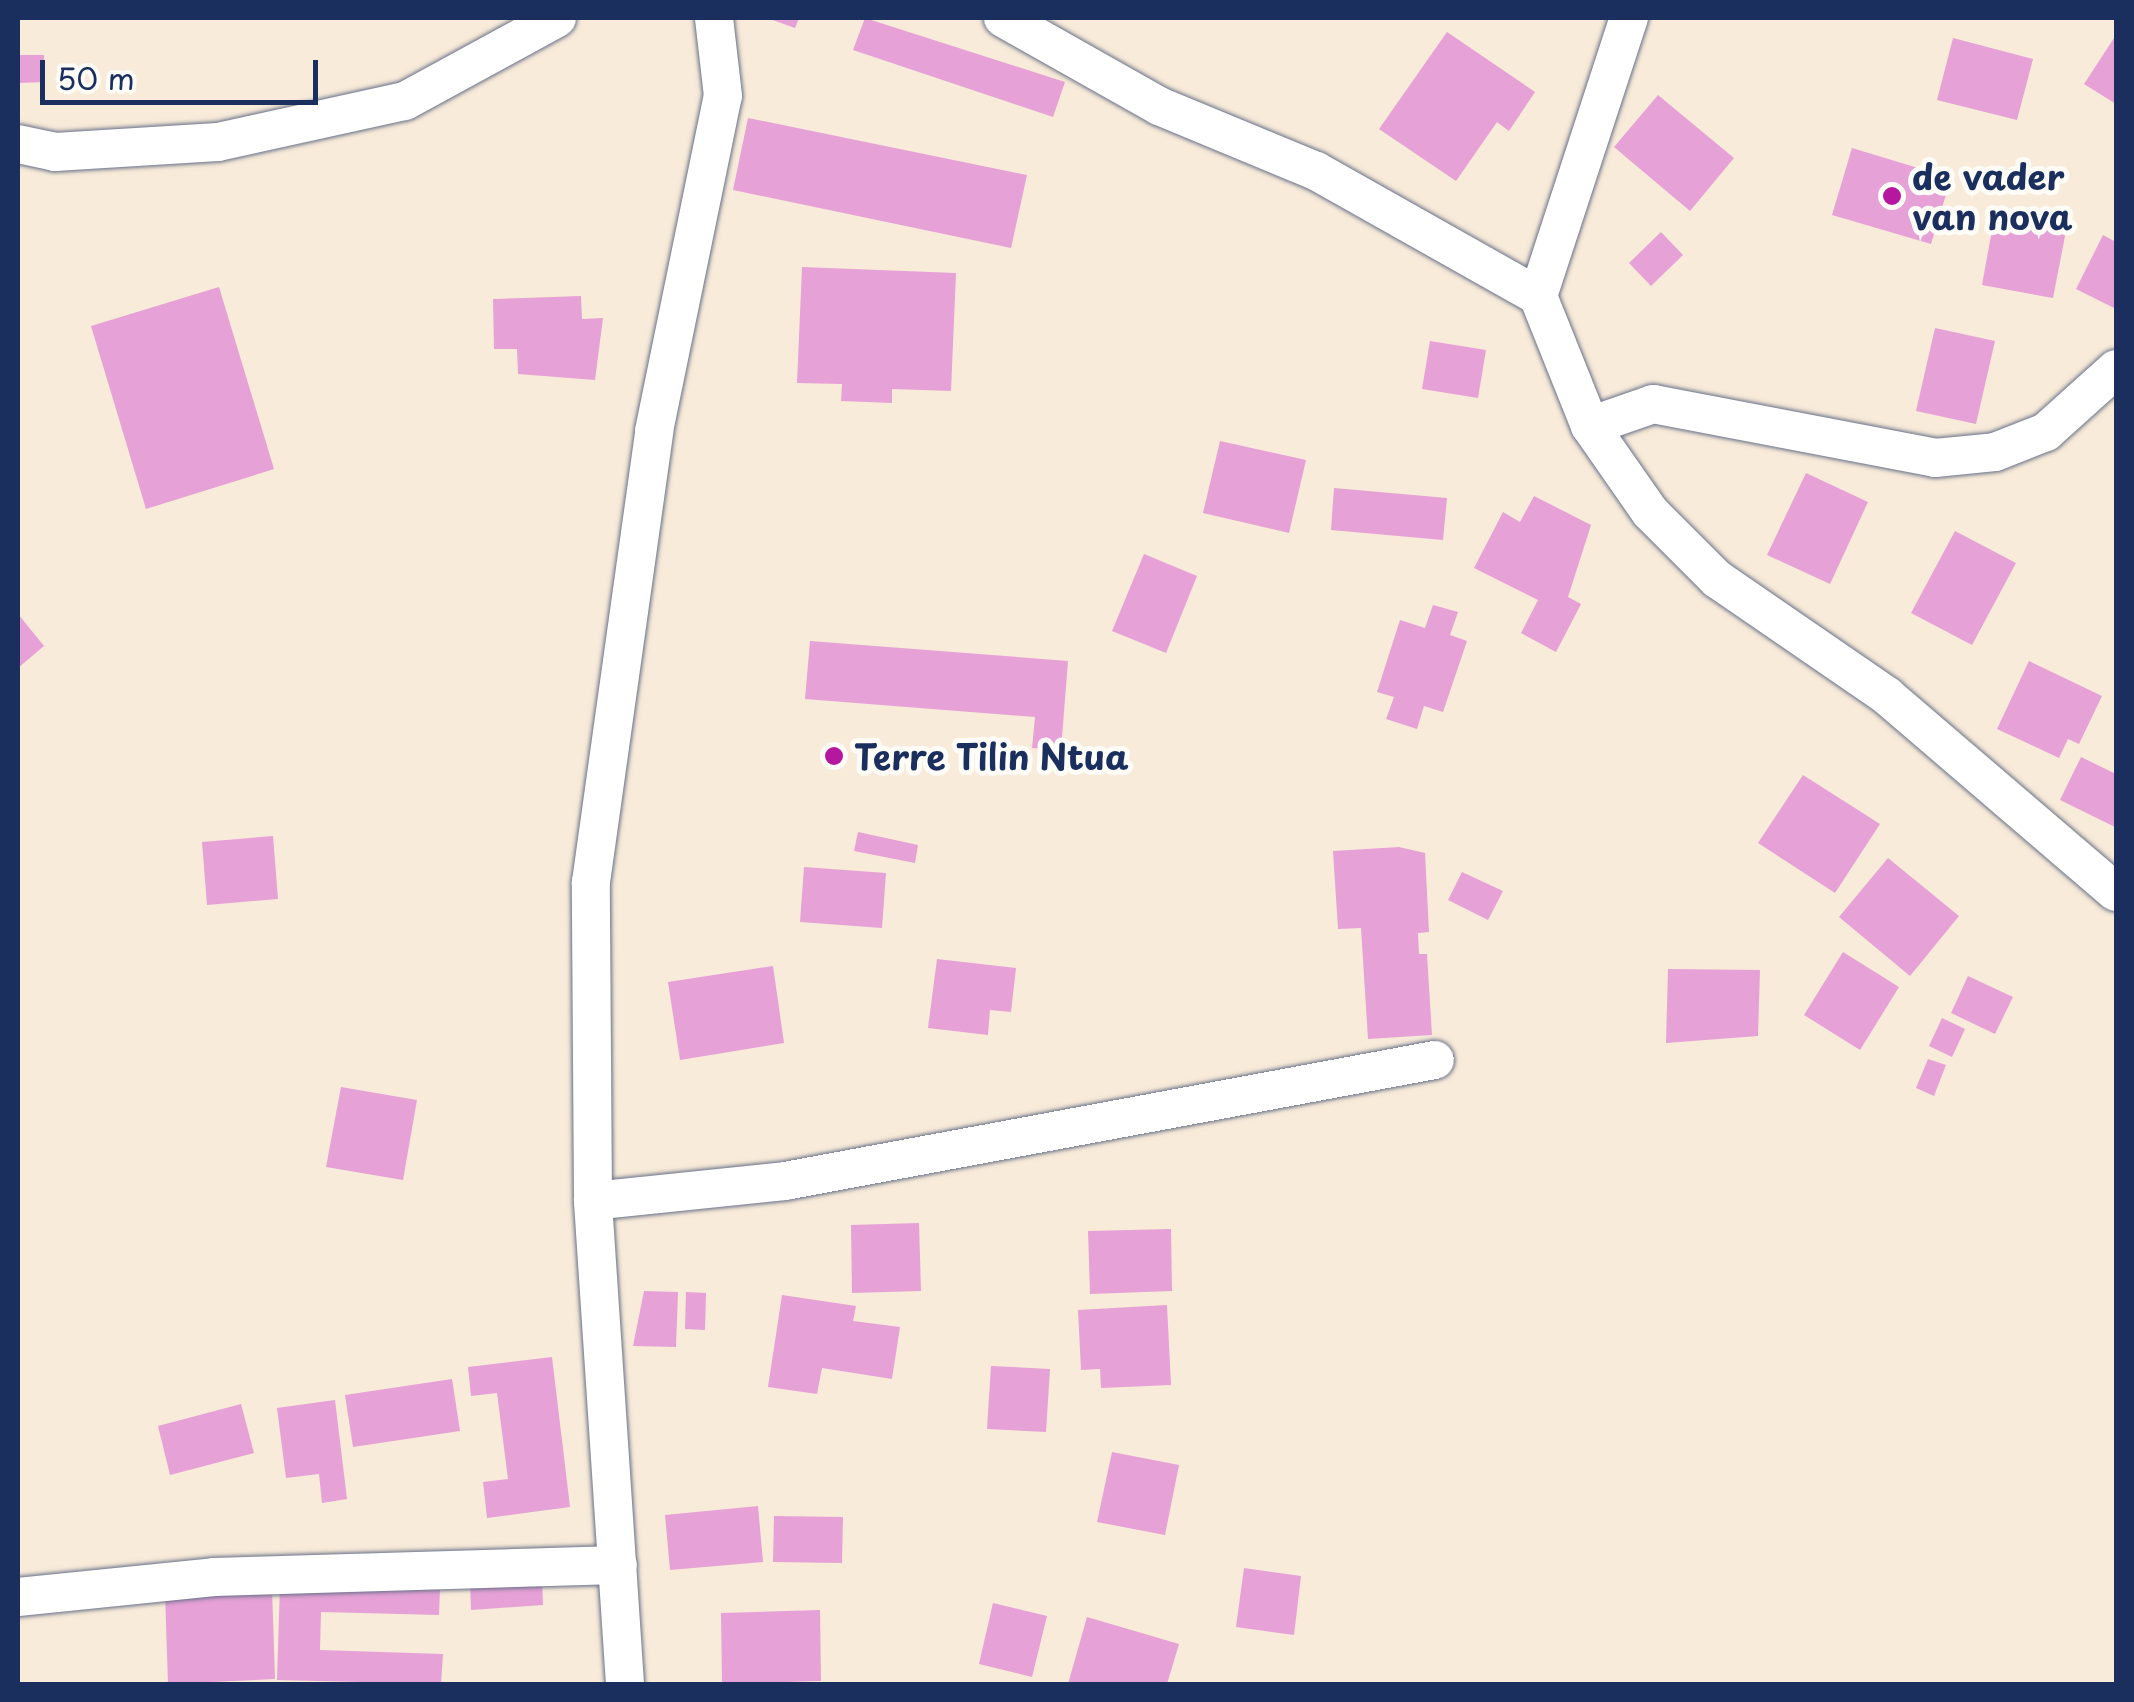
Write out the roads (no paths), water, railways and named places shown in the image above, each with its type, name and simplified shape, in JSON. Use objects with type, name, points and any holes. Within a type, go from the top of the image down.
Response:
[{"type":"street","points":[[18,144],[55,152],[218,142],[404,102],[557,18]]},
{"type":"street","points":[[625,1684],[594,1202],[592,882],[654,431],[724,96],[714,18]]},
{"type":"street","points":[[1004,18],[1159,106],[1348,188],[1538,296],[1590,426],[1650,512],[1717,579],[1888,696],[2116,892]]},
{"type":"street","points":[[1538,296],[1630,18]]},
{"type":"street","points":[[1590,426],[1654,404],[1935,458],[1995,452],[2046,432],[2116,369]]},
{"type":"street","points":[[594,1202],[786,1181],[1435,1060]]},
{"type":"street","points":[[18,1597],[214,1577],[618,1565]]},
{"type":"place","name":"de vader van nova","points":[[1892,196]]},
{"type":"place","name":"Terre Tilin Ntua","points":[[834,756]]}]
